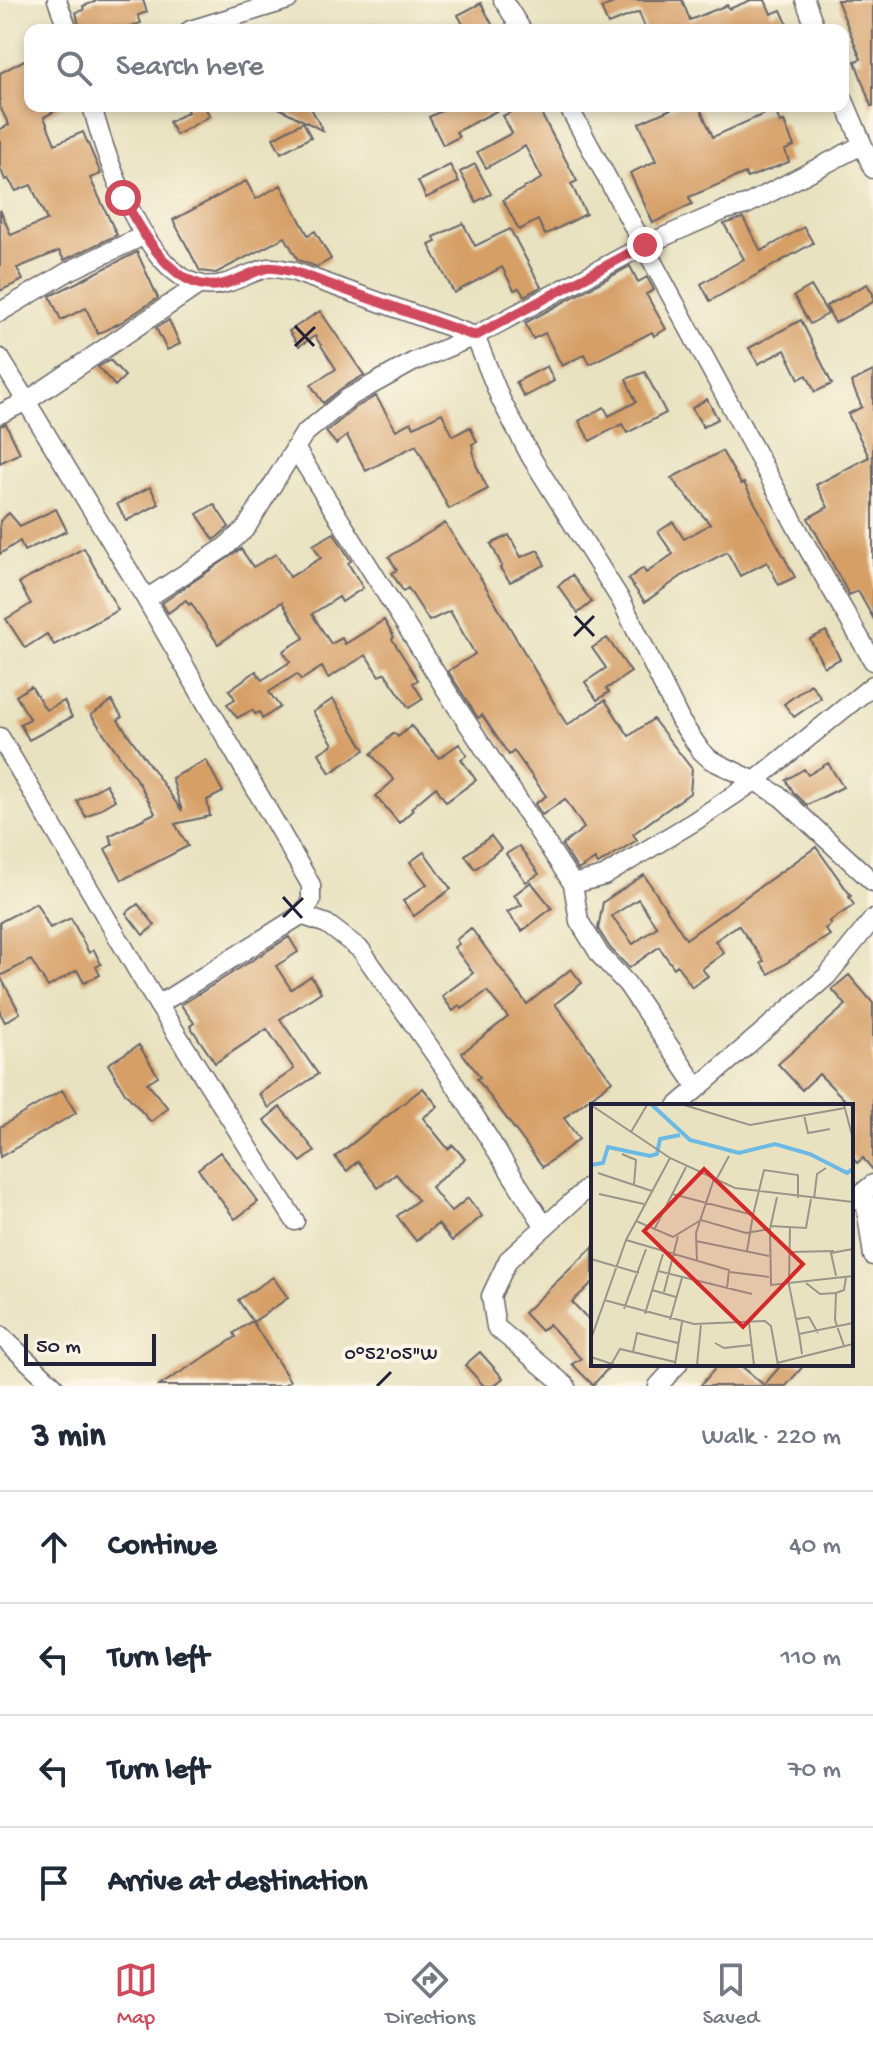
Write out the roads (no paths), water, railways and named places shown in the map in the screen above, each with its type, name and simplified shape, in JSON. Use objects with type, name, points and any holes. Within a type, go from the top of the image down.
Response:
[{"type":"street","points":[[57,0],[66,24]]},
{"type":"street","points":[[210,24],[288,0]]},
{"type":"street","points":[[503,0],[518,24]]},
{"type":"street","points":[[805,0],[814,24]]},
{"type":"street","points":[[94,112],[123,198],[145,235],[176,272],[200,284],[219,285],[270,268],[292,271],[475,336],[501,400],[531,457],[622,602],[681,722],[701,751],[711,760],[781,797],[873,882]]},
{"type":"street","points":[[571,112],[802,538],[873,661]]},
{"type":"street","points":[[849,112],[873,168]]},
{"type":"street","points":[[146,599],[224,548],[246,528],[295,448],[317,421],[348,398],[413,362],[475,336],[645,245],[725,210],[746,205],[862,145]]},
{"type":"street","points":[[0,312],[69,271],[145,235]]},
{"type":"street","points":[[0,414],[27,401],[200,284]]},
{"type":"street","points":[[0,358],[146,599],[311,885],[311,901],[301,915],[158,1005]]},
{"type":"street","points":[[295,448],[455,704],[573,884],[579,921],[600,955],[627,984],[697,1087]]},
{"type":"street","points":[[573,884],[604,876],[695,821],[755,781],[873,685]]},
{"type":"street","points":[[0,737],[158,1005],[295,1221]]},
{"type":"street","points":[[301,915],[327,924],[361,950],[443,1066],[545,1227]]},
{"type":"street","points":[[679,1104],[827,976],[873,919]]},
{"type":"street","points":[[566,1386],[496,1327],[491,1296],[508,1260],[591,1185]]},
{"type":"street","points":[[863,1193],[873,1256]]},
{"type":"street","points":[[0,1335],[54,1386]]},
{"type":"street","points":[[658,1386],[676,1366]]}]
